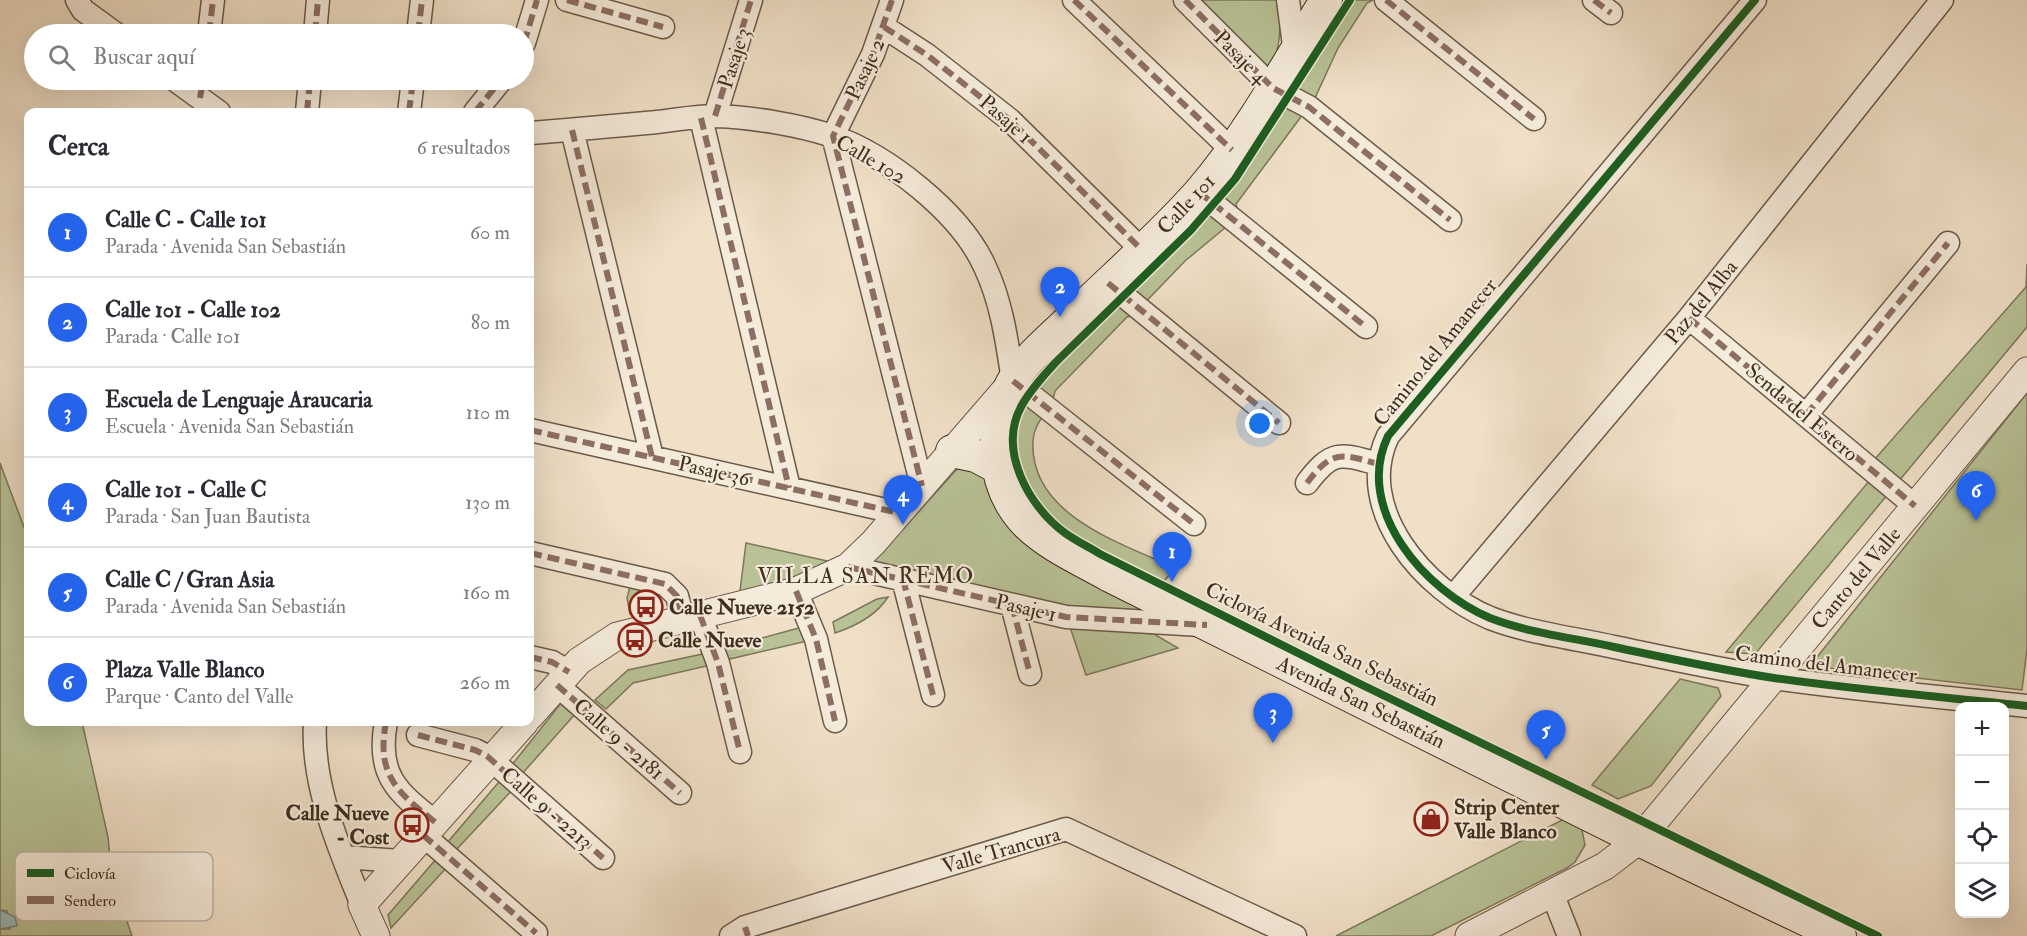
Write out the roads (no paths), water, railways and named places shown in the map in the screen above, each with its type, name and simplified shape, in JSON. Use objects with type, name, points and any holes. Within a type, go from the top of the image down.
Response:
[{"type":"main road","name":"Calle 101","points":[[1013,381],[1057,332],[1199,192],[1232,150],[1273,88],[1326,0]]},
{"type":"main road","name":"Avenida San Sebastián","points":[[1013,381],[998,432],[997,467],[1010,501],[1033,530],[1100,570],[1207,625],[1639,840],[1840,936]]},
{"type":"main road","points":[[952,452],[976,456],[997,467]]},
{"type":"street","points":[[77,0],[83,10],[102,24]]},
{"type":"street","points":[[210,24],[213,0]]},
{"type":"street","points":[[316,24],[318,0]]},
{"type":"street","points":[[419,24],[422,0]]},
{"type":"street","points":[[530,24],[537,0]]},
{"type":"street","points":[[567,0],[663,27]]},
{"type":"street","name":"Pasaje 3","points":[[708,117],[752,0]]},
{"type":"street","name":"Pasaje 2","points":[[833,136],[884,27],[892,0]]},
{"type":"street","points":[[1074,0],[1232,150]]},
{"type":"street","name":"Pasaje 4","points":[[1185,0],[1273,88],[1309,107],[1450,220]]},
{"type":"street","points":[[1288,0],[1294,53]]},
{"type":"street","points":[[1386,0],[1534,119]]},
{"type":"street","name":"Camino del Amanecer","points":[[1755,0],[1396,424],[1388,436],[1378,464],[1379,494],[1394,530],[1415,560],[1453,597],[1492,618],[1517,626],[1690,663],[1774,678],[2027,706]]},
{"type":"street","name":"Paz del Alba","points":[[1453,597],[1689,318],[1942,0]]},
{"type":"street","name":"Pasaje 1","points":[[884,27],[927,55],[1010,120],[1142,250]]},
{"type":"street","points":[[203,90],[216,108]]},
{"type":"street","points":[[307,108],[309,90]]},
{"type":"street","points":[[409,108],[411,90]]},
{"type":"street","points":[[478,108],[493,90]]},
{"type":"street","points":[[708,117],[789,488]]},
{"type":"street","name":"Calle 102","points":[[534,133],[708,117],[797,128],[833,136],[876,158],[908,180],[954,222],[974,247],[984,264],[1000,306],[1013,381]]},
{"type":"street","points":[[572,130],[652,457]]},
{"type":"street","points":[[833,136],[922,486]]},
{"type":"street","points":[[1199,192],[1366,327]]},
{"type":"street","points":[[1806,415],[1948,243]]},
{"type":"street","points":[[1108,283],[1279,423]]},
{"type":"street","name":"Senda del Estero","points":[[1689,318],[1915,506]]},
{"type":"street","name":"Canto del Valle","points":[[1469,936],[1605,866],[1639,840],[2027,371]]},
{"type":"street","points":[[534,711],[590,651],[617,636],[796,591],[848,567],[862,556],[1013,381],[1194,524]]},
{"type":"street","name":"Pasaje 36","points":[[534,430],[899,513]]},
{"type":"street","points":[[1307,483],[1327,460],[1337,456],[1351,456],[1378,464]]},
{"type":"street","points":[[534,554],[665,584],[677,596],[718,663],[740,752]]},
{"type":"street","name":"Pasaje 1","points":[[848,567],[1066,617],[1207,625]]},
{"type":"street","points":[[903,579],[933,695]]},
{"type":"street","points":[[796,591],[816,639],[835,721]]},
{"type":"street","points":[[1012,605],[1030,674]]},
{"type":"street","name":"Calle 9 - 2181","points":[[534,658],[552,662],[563,678],[680,793]]},
{"type":"street","points":[[315,726],[315,756],[343,857],[376,936]]},
{"type":"street","points":[[385,726],[383,745],[392,783],[429,829],[536,933]]},
{"type":"street","points":[[362,905],[521,726]]},
{"type":"street","name":"Calle 9 - 2213","points":[[418,735],[475,750],[491,759],[603,858]]},
{"type":"street","name":"Valle Trancura","points":[[742,933],[1065,829],[1295,936]]},
{"type":"street","points":[[343,857],[400,861]]},
{"type":"street","points":[[1552,893],[1569,936]]},
{"type":"water","points":[[0,910],[15,917],[17,926],[0,929]]},
{"type":"place","name":"Calle 101 - Calle 102","points":[[1060,317]]},
{"type":"place","name":"Plaza Valle Blanco","points":[[1976,521]]},
{"type":"place","name":"Calle 101 - Calle C","points":[[903,525]]},
{"type":"place","name":"Calle C - Calle 101","points":[[1172,582]]},
{"type":"place","name":"Calle Nueve 2152","points":[[646,607]]},
{"type":"place","name":"Calle Nueve","points":[[635,640]]},
{"type":"place","name":"Escuela de Lenguaje Araucaria","points":[[1273,743]]},
{"type":"place","name":"Calle C / Gran Asia","points":[[1546,760]]},
{"type":"place","name":"Strip Center Valle Blanco","points":[[1431,819]]},
{"type":"place","name":"Calle Nueve - Cost","points":[[412,825]]},
{"type":"district","name":"VILLA SAN REMO","points":[[866,575]]}]
